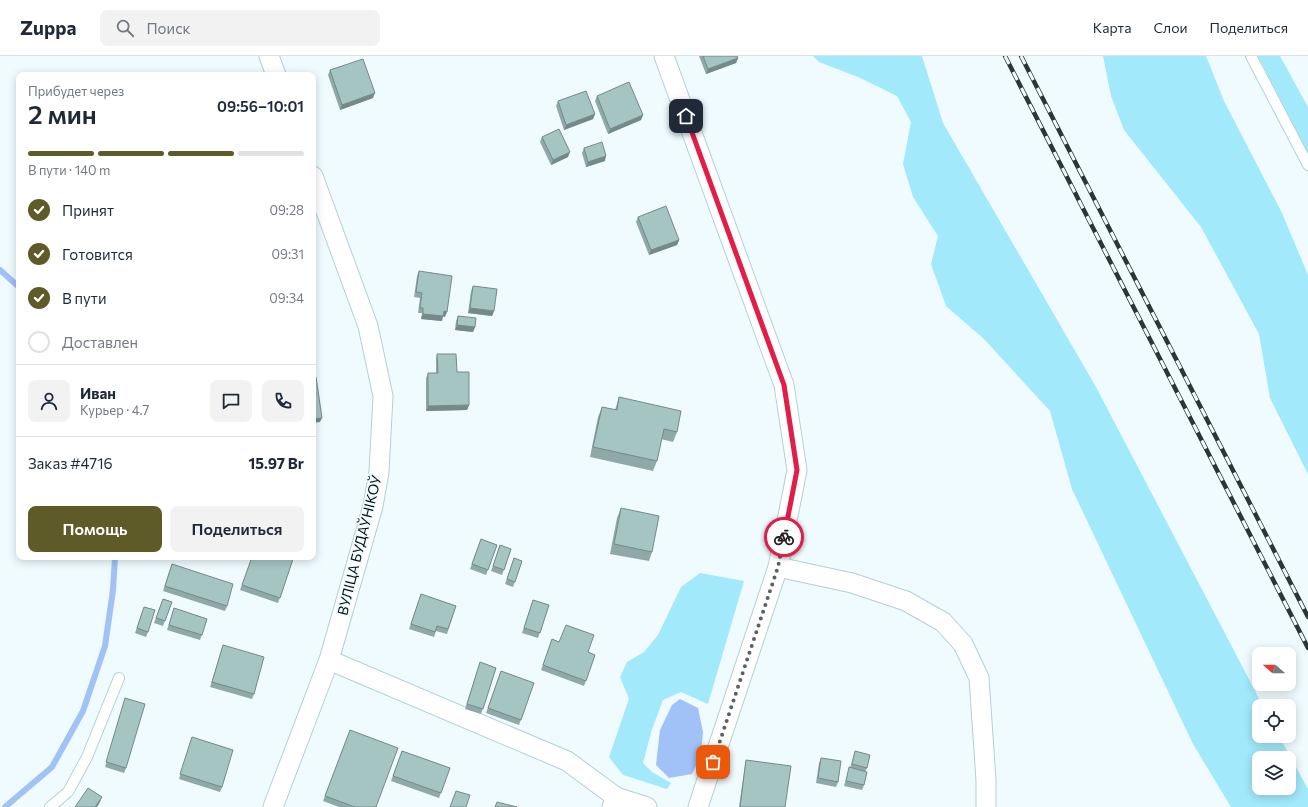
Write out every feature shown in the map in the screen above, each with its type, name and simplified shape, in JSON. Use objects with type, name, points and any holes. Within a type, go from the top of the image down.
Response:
[{"type":"street","points":[[269,56],[275,72]]},
{"type":"street","points":[[664,56],[784,385],[797,470],[778,567],[698,807]]},
{"type":"street","name":"ВУЛІЦА БУДАЎНІКОЎ","points":[[273,807],[329,660],[372,506],[379,472],[383,396],[368,326],[316,184]]},
{"type":"street","points":[[778,567],[852,583],[906,602],[943,622],[963,644],[979,678],[986,780],[986,807]]},
{"type":"street","points":[[329,660],[567,761],[614,802],[647,807]]},
{"type":"lane","points":[[1251,56],[1308,165]]},
{"type":"lane","points":[[50,807],[68,792],[83,763],[119,678]]},
{"type":"shaded area","points":[[813,56],[922,56],[943,123],[1096,387],[1252,685],[1252,691],[1255,691],[1259,699],[1252,699],[1252,743],[1283,743],[1287,751],[1252,751],[1252,795],[1296,795],[1296,767],[1308,789],[1308,807],[1231,807],[1193,744],[1072,489],[1050,411],[984,339],[946,306],[931,264],[938,236],[913,197],[903,164],[911,122],[897,96],[858,77],[819,62]]},
{"type":"shaded area","points":[[1103,56],[1206,56],[1224,101],[1282,213],[1308,275],[1308,474],[1270,398],[1259,334],[1201,227],[1124,130],[1111,96]]},
{"type":"shaded area","points":[[1258,56],[1280,56],[1308,107],[1308,154]]},
{"type":"shaded area","points":[[700,573],[744,581],[708,704],[681,692],[663,700],[652,729],[643,763],[652,772],[671,783],[667,789],[623,775],[609,757],[629,699],[620,677],[627,662],[644,652],[658,635],[681,587]]},
{"type":"shaded area","points":[[680,699],[698,708],[703,732],[701,755],[692,774],[669,778],[656,765],[660,730],[672,705]]},
{"type":"building","points":[[703,56],[737,56],[738,58],[708,69]]},
{"type":"building","points":[[363,59],[375,93],[342,105],[330,70]]},
{"type":"building","points":[[629,82],[643,115],[610,129],[597,96]]},
{"type":"building","points":[[586,91],[595,114],[566,125],[558,101]]},
{"type":"building","points":[[559,129],[570,152],[553,160],[542,137]]},
{"type":"building","points":[[602,142],[606,156],[588,162],[584,148]]},
{"type":"building","points":[[666,206],[679,240],[651,250],[638,217]]},
{"type":"building","points":[[419,271],[452,276],[447,312],[444,311],[443,316],[423,314],[423,308],[420,308],[422,293],[416,292]]},
{"type":"building","points":[[473,286],[497,289],[494,311],[470,308]]},
{"type":"building","points":[[458,316],[476,318],[475,327],[457,325]]},
{"type":"building","points":[[437,354],[456,354],[457,372],[469,372],[469,405],[428,406],[428,373],[438,373]]},
{"type":"building","points":[[316,377],[322,418],[316,419]]},
{"type":"building","points":[[619,397],[681,411],[677,432],[664,429],[657,461],[593,447],[602,407],[617,410]]},
{"type":"building","points":[[621,508],[659,516],[652,552],[614,544]]},
{"type":"building","points":[[481,539],[497,545],[488,570],[472,564]]},
{"type":"building","points":[[500,545],[511,549],[504,570],[493,566]]},
{"type":"building","points":[[514,558],[522,561],[515,582],[507,579]]},
{"type":"building","points":[[251,560],[293,560],[280,598],[242,585]]},
{"type":"building","points":[[172,564],[233,584],[227,606],[165,586]]},
{"type":"building","points":[[421,594],[456,606],[448,629],[437,626],[435,632],[411,624]]},
{"type":"building","points":[[163,599],[172,602],[165,621],[156,618]]},
{"type":"building","points":[[533,600],[549,605],[540,633],[524,628]]},
{"type":"building","points":[[144,607],[155,610],[148,632],[137,628]]},
{"type":"building","points":[[174,608],[207,619],[202,635],[169,625]]},
{"type":"building","points":[[566,625],[594,635],[588,652],[595,655],[586,681],[543,665],[552,639],[559,642]]},
{"type":"building","points":[[223,645],[264,657],[254,694],[212,682]]},
{"type":"building","points":[[480,662],[496,668],[483,709],[467,704]]},
{"type":"building","points":[[501,671],[534,683],[521,720],[488,708]]},
{"type":"building","points":[[125,698],[145,704],[126,768],[106,762]]},
{"type":"building","points":[[350,730],[398,748],[376,807],[355,807],[325,796]]},
{"type":"building","points":[[192,737],[233,750],[222,787],[180,774]]},
{"type":"building","points":[[402,751],[450,768],[441,793],[393,776]]},
{"type":"building","points":[[855,751],[870,755],[867,768],[852,764]]},
{"type":"building","points":[[821,758],[841,761],[838,782],[818,778]]},
{"type":"building","points":[[746,760],[791,766],[785,807],[740,807]]},
{"type":"building","points":[[849,767],[867,772],[864,785],[846,781]]},
{"type":"building","points":[[88,788],[102,797],[95,807],[75,807]]},
{"type":"building","points":[[456,791],[470,795],[466,807],[450,807]]},
{"type":"building","points":[[497,802],[517,807],[495,807]]},
{"type":"waterway","points":[[0,270],[16,284]]},
{"type":"waterway","points":[[5,807],[52,767],[83,711],[105,646],[113,590],[115,560]]},
{"type":"railway","points":[[1005,56],[1308,648]]},
{"type":"railway","points":[[1021,56],[1308,617]]},
{"type":"way so far","points":[[713,762],[778,567],[784,537]]},
{"type":"route","points":[[686,116],[784,385],[797,470],[784,537]]}]
